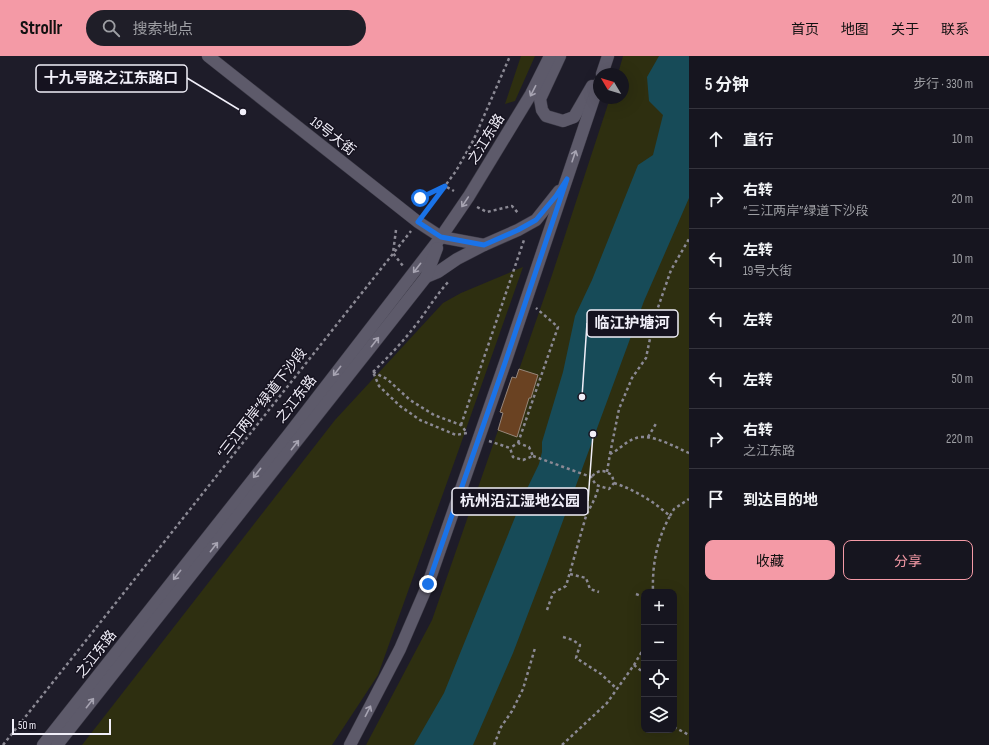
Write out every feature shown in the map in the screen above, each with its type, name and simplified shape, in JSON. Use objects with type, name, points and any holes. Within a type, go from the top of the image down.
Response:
[{"type":"main road","name":"19号大街","points":[[208,56],[418,222],[441,237]]},
{"type":"main road","name":"之江东路","points":[[43,745],[289,434],[441,237],[469,196],[531,94],[550,56]]},
{"type":"main road","points":[[560,56],[540,99],[542,110],[546,116],[563,121],[574,117],[593,86]]},
{"type":"main road","points":[[350,745],[400,649],[428,584],[504,367],[593,101]]},
{"type":"main road","points":[[426,278],[457,259],[536,220],[556,196],[567,179]]},
{"type":"main road","points":[[426,278],[441,237],[484,245]]},
{"type":"main road","name":"之江东路","points":[[57,745],[426,278]]},
{"type":"path","name":"“三江两岸”绿道下沙段","points":[[3,745],[393,254],[445,186],[456,171],[474,139],[510,56]]},
{"type":"path","points":[[420,198],[445,186],[454,191]]},
{"type":"path","points":[[474,206],[487,212],[512,206],[518,212]]},
{"type":"path","points":[[396,230],[393,254],[405,268]]},
{"type":"path","points":[[607,472],[619,409],[632,378],[646,358],[654,319],[671,270],[689,239]]},
{"type":"path","points":[[461,425],[524,240],[531,242]]},
{"type":"path","points":[[373,372],[398,347],[437,294]]},
{"type":"path","points":[[510,448],[518,443],[558,327],[531,304]]},
{"type":"path","points":[[373,372],[387,379],[410,400],[434,415],[461,425],[467,433],[456,435],[420,420],[400,406],[379,386],[373,372]]},
{"type":"path","points":[[648,437],[657,422]]},
{"type":"path","points":[[610,454],[636,438],[648,437],[689,453]]},
{"type":"path","points":[[485,439],[510,448]]},
{"type":"path","points":[[518,443],[529,447],[533,456]]},
{"type":"path","points":[[510,448],[513,457],[524,460],[533,456],[538,457],[591,477],[596,485],[609,489],[614,483]]},
{"type":"path","points":[[591,477],[598,471],[604,470],[612,475],[614,483]]},
{"type":"path","points":[[614,483],[636,491],[663,509],[670,516]]},
{"type":"path","points":[[547,610],[553,594],[566,586],[586,516],[599,486]]},
{"type":"path","points":[[653,589],[655,558],[660,538],[674,509],[689,499]]},
{"type":"path","points":[[570,574],[586,578],[590,588],[599,592]]},
{"type":"path","points":[[636,594],[641,596]]},
{"type":"path","points":[[563,637],[573,640],[580,645],[576,658],[601,674],[617,689]]},
{"type":"path","points":[[494,745],[500,727],[512,710],[523,689],[535,648]]},
{"type":"path","points":[[562,745],[607,703],[641,653]]},
{"type":"path","points":[[634,665],[641,671]]},
{"type":"path","points":[[677,729],[689,735]]},
{"type":"shaded area","points":[[521,56],[535,56],[515,101],[505,104]]},
{"type":"shaded area","points":[[623,56],[689,56],[689,745],[366,745],[432,620],[552,275],[608,104],[629,104],[629,68],[620,68]]},
{"type":"shaded area","points":[[523,267],[378,675],[332,745],[82,745],[335,420],[443,303],[461,293]]},
{"type":"water","points":[[659,56],[689,56],[689,198],[644,301],[513,653],[473,745],[414,745],[444,693],[524,495],[539,464],[542,452],[542,442],[563,372],[575,316],[592,280],[638,165],[653,155],[663,115],[649,101],[647,77]]},
{"type":"building","points":[[519,369],[538,375],[517,437],[498,430],[503,413],[500,412],[512,377],[516,378]]},
{"type":"place","name":"十九号路之江东路口","points":[[243,112]]},
{"type":"place","name":"临江护塘河","points":[[582,397]]},
{"type":"place","name":"杭州沿江湿地公园","points":[[593,434]]},
{"type":"route","points":[[420,198],[445,186],[418,222],[441,237],[484,245],[518,230],[536,220],[556,196],[567,179],[428,584]]}]
